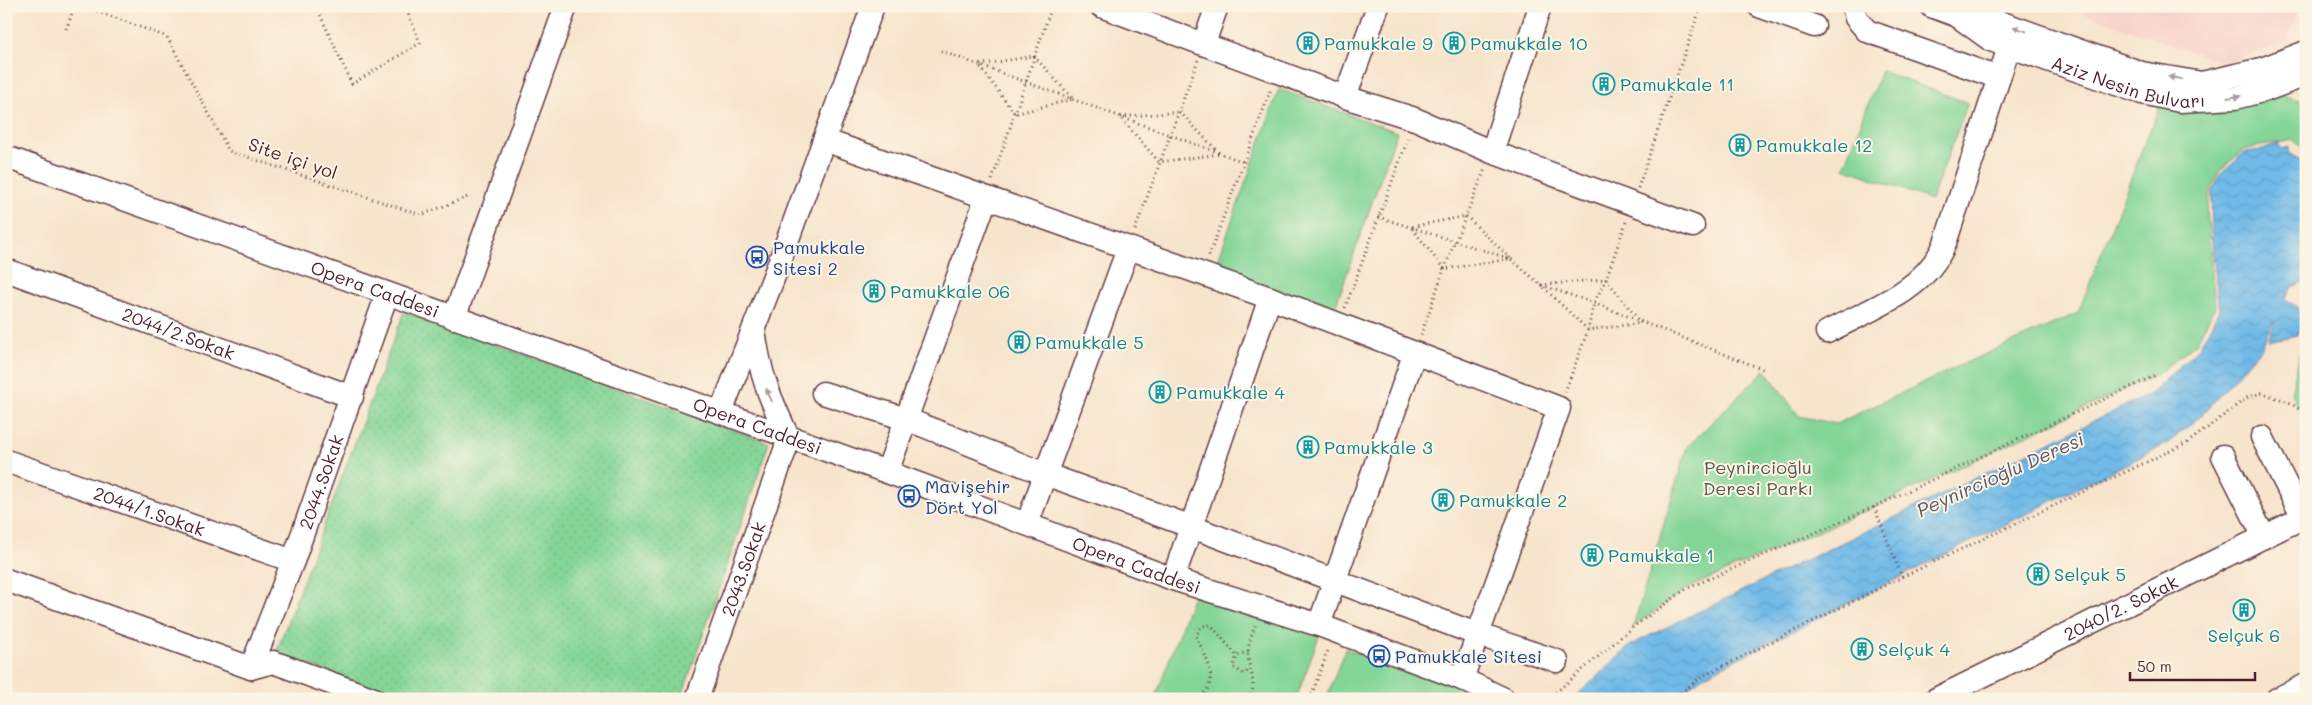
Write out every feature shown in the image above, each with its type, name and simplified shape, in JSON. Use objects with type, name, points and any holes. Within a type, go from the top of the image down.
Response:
[{"type":"street","points":[[454,318],[566,6]]},
{"type":"street","points":[[721,412],[873,6]]},
{"type":"street","points":[[1101,6],[1345,97],[1415,119],[1492,152],[1693,226]]},
{"type":"street","points":[[1204,43],[1217,6]]},
{"type":"street","points":[[1345,97],[1378,6]]},
{"type":"street","points":[[1492,152],[1540,6]]},
{"type":"street","points":[[1759,6],[1814,26]]},
{"type":"street","points":[[1853,6],[1856,18],[1867,31],[1999,78]]},
{"type":"street","name":"Aziz Nesin Bulvarı","points":[[1947,10],[1991,40],[2142,93],[2180,101],[2235,98],[2266,90],[2305,75]]},
{"type":"street","name":"Aziz Nesin Bulvarı","points":[[1947,10],[1994,20],[2142,73],[2202,83],[2262,69],[2306,52]]},
{"type":"street","points":[[1827,332],[1915,284],[1937,260],[1945,243],[2009,47]]},
{"type":"street","points":[[824,140],[1270,298],[1414,355],[1559,408],[1462,679]]},
{"type":"street","name":"Opera Caddesi","points":[[6,157],[721,412],[789,439],[887,472],[1173,579],[1327,629],[1462,679],[1504,699]]},
{"type":"street","points":[[887,472],[986,198]]},
{"type":"street","points":[[1027,524],[1128,249]]},
{"type":"street","name":"2044/2.Sokak","points":[[6,270],[352,397]]},
{"type":"street","name":"2044.Sokak","points":[[251,668],[293,561],[352,397],[386,294]]},
{"type":"street","points":[[1173,579],[1270,298]]},
{"type":"street","points":[[754,327],[758,364],[766,389],[789,439]]},
{"type":"street","points":[[1327,629],[1335,580],[1414,355]]},
{"type":"street","points":[[823,393],[906,419],[1045,474],[1479,635],[1557,661]]},
{"type":"street","points":[[2262,437],[2304,521]]},
{"type":"street","name":"2043.Sokak","points":[[697,699],[789,439]]},
{"type":"street","points":[[2223,456],[2264,537]]},
{"type":"street","name":"2044/1.Sokak","points":[[6,461],[293,561]]},
{"type":"street","name":"2040/2. Sokak","points":[[1936,699],[2264,537],[2304,521]]},
{"type":"street","points":[[6,580],[251,668],[273,662],[374,699]]},
{"type":"street","points":[[2277,699],[2306,685]]},
{"type":"path","points":[[66,28],[75,6]]},
{"type":"path","name":"Site içi yol","points":[[83,6],[167,37],[228,151],[421,215],[470,196]]},
{"type":"path","points":[[316,6],[352,84],[420,43],[405,6]]},
{"type":"path","points":[[986,198],[1024,82],[1052,6]]},
{"type":"path","points":[[1128,249],[1204,43]]},
{"type":"path","points":[[941,51],[1244,162]]},
{"type":"path","points":[[979,65],[1034,56]]},
{"type":"path","points":[[1034,56],[1073,99]]},
{"type":"path","points":[[979,65],[1015,114]]},
{"type":"path","points":[[1202,275],[1278,72]]},
{"type":"path","points":[[1015,114],[1073,99]]},
{"type":"path","points":[[1120,117],[1180,112]]},
{"type":"path","points":[[1180,112],[1220,154]]},
{"type":"path","points":[[1120,117],[1159,162]]},
{"type":"path","points":[[1339,325],[1415,119]]},
{"type":"path","points":[[1414,355],[1444,269],[1457,242],[1492,152]]},
{"type":"path","points":[[1159,162],[1220,154]]},
{"type":"path","points":[[1411,227],[1466,216]]},
{"type":"path","points":[[1466,216],[1588,330],[1641,323]]},
{"type":"path","points":[[1378,217],[1511,259]]},
{"type":"path","points":[[1411,227],[1444,269]]},
{"type":"path","points":[[1444,269],[1511,259]]},
{"type":"path","points":[[1541,285],[1606,278],[1641,323]]},
{"type":"path","points":[[1541,285],[1594,303],[1765,370]]},
{"type":"path","points":[[1548,699],[1633,627],[1686,589],[1874,507],[2156,375]]},
{"type":"path","points":[[1673,699],[1703,676],[1902,577],[2187,443],[2248,397],[2262,393],[2289,402],[2306,414]]},
{"type":"path","points":[[1874,507],[1902,577]]},
{"type":"path","points":[[1248,699],[1253,692],[1254,679],[1250,670],[1248,650],[1261,607]]},
{"type":"path","points":[[1196,699],[1208,691],[1211,682],[1211,669],[1196,636],[1202,626],[1211,625],[1218,631],[1237,656]]},
{"type":"path","points":[[1310,699],[1327,629]]},
{"type":"path","points":[[1248,650],[1237,656],[1233,667],[1244,674],[1250,670]]},
{"type":"shaded area","points":[[2062,6],[2300,6],[2287,42],[2224,63]]},
{"type":"green space","points":[[1881,71],[1968,103],[1931,200],[1844,168]]},
{"type":"green space","points":[[1279,89],[1397,132],[1332,316],[1213,274]]},
{"type":"green space","name":"Peynircioğlu Deresi Parkı","points":[[2266,90],[2306,102],[2306,151],[2293,140],[2245,149],[2220,170],[2210,191],[2207,211],[2215,307],[2196,343],[2156,375],[1874,507],[1686,589],[1633,627],[1687,447],[1765,370],[1799,416],[1836,424],[1961,365],[2078,313],[2163,97]]},
{"type":"green space","points":[[404,312],[769,443],[681,699],[402,699],[276,653]]},
{"type":"green space","points":[[2306,327],[2306,422],[2291,393]]},
{"type":"green space","points":[[1194,592],[1319,636],[1296,699],[1155,699]]},
{"type":"green space","points":[[1345,649],[1477,690],[1484,699],[1326,699]]},
{"type":"water","name":"Peynircioğlu Deresi","points":[[2278,144],[2282,149],[2289,147],[2288,153],[2306,162],[2306,281],[2292,287],[2285,299],[2296,306],[2301,314],[2300,329],[2297,335],[2268,341],[2274,322],[2272,322],[2262,347],[2203,414],[2168,443],[1703,676],[1672,699],[1573,699],[1632,644],[2152,393],[2200,346],[2219,310],[2211,230],[2212,192],[2221,173],[2245,152],[2262,150]]},
{"type":"place","name":"Pamukkale 9","points":[[1308,43]]},
{"type":"place","name":"Pamukkale 10","points":[[1454,43]]},
{"type":"place","name":"Pamukkale 11","points":[[1604,84]]},
{"type":"place","name":"Pamukkale 12","points":[[1740,145]]},
{"type":"place","name":"Pamukkale Sitesi 2","points":[[757,257]]},
{"type":"place","name":"Pamukkale 06","points":[[874,291]]},
{"type":"place","name":"Pamukkale 5","points":[[1019,342]]},
{"type":"place","name":"Pamukkale 4","points":[[1160,392]]},
{"type":"place","name":"Pamukkale 3","points":[[1308,447]]},
{"type":"place","name":"Mavişehir Dört Yol","points":[[909,496]]},
{"type":"place","name":"Pamukkale 2","points":[[1443,500]]},
{"type":"place","name":"Pamukkale 1","points":[[1592,555]]},
{"type":"place","name":"Selçuk 5","points":[[2038,574]]},
{"type":"place","name":"Selçuk 6","points":[[2244,610]]},
{"type":"place","name":"Selçuk 4","points":[[1862,649]]},
{"type":"place","name":"Pamukkale Sitesi","points":[[1379,656]]}]
